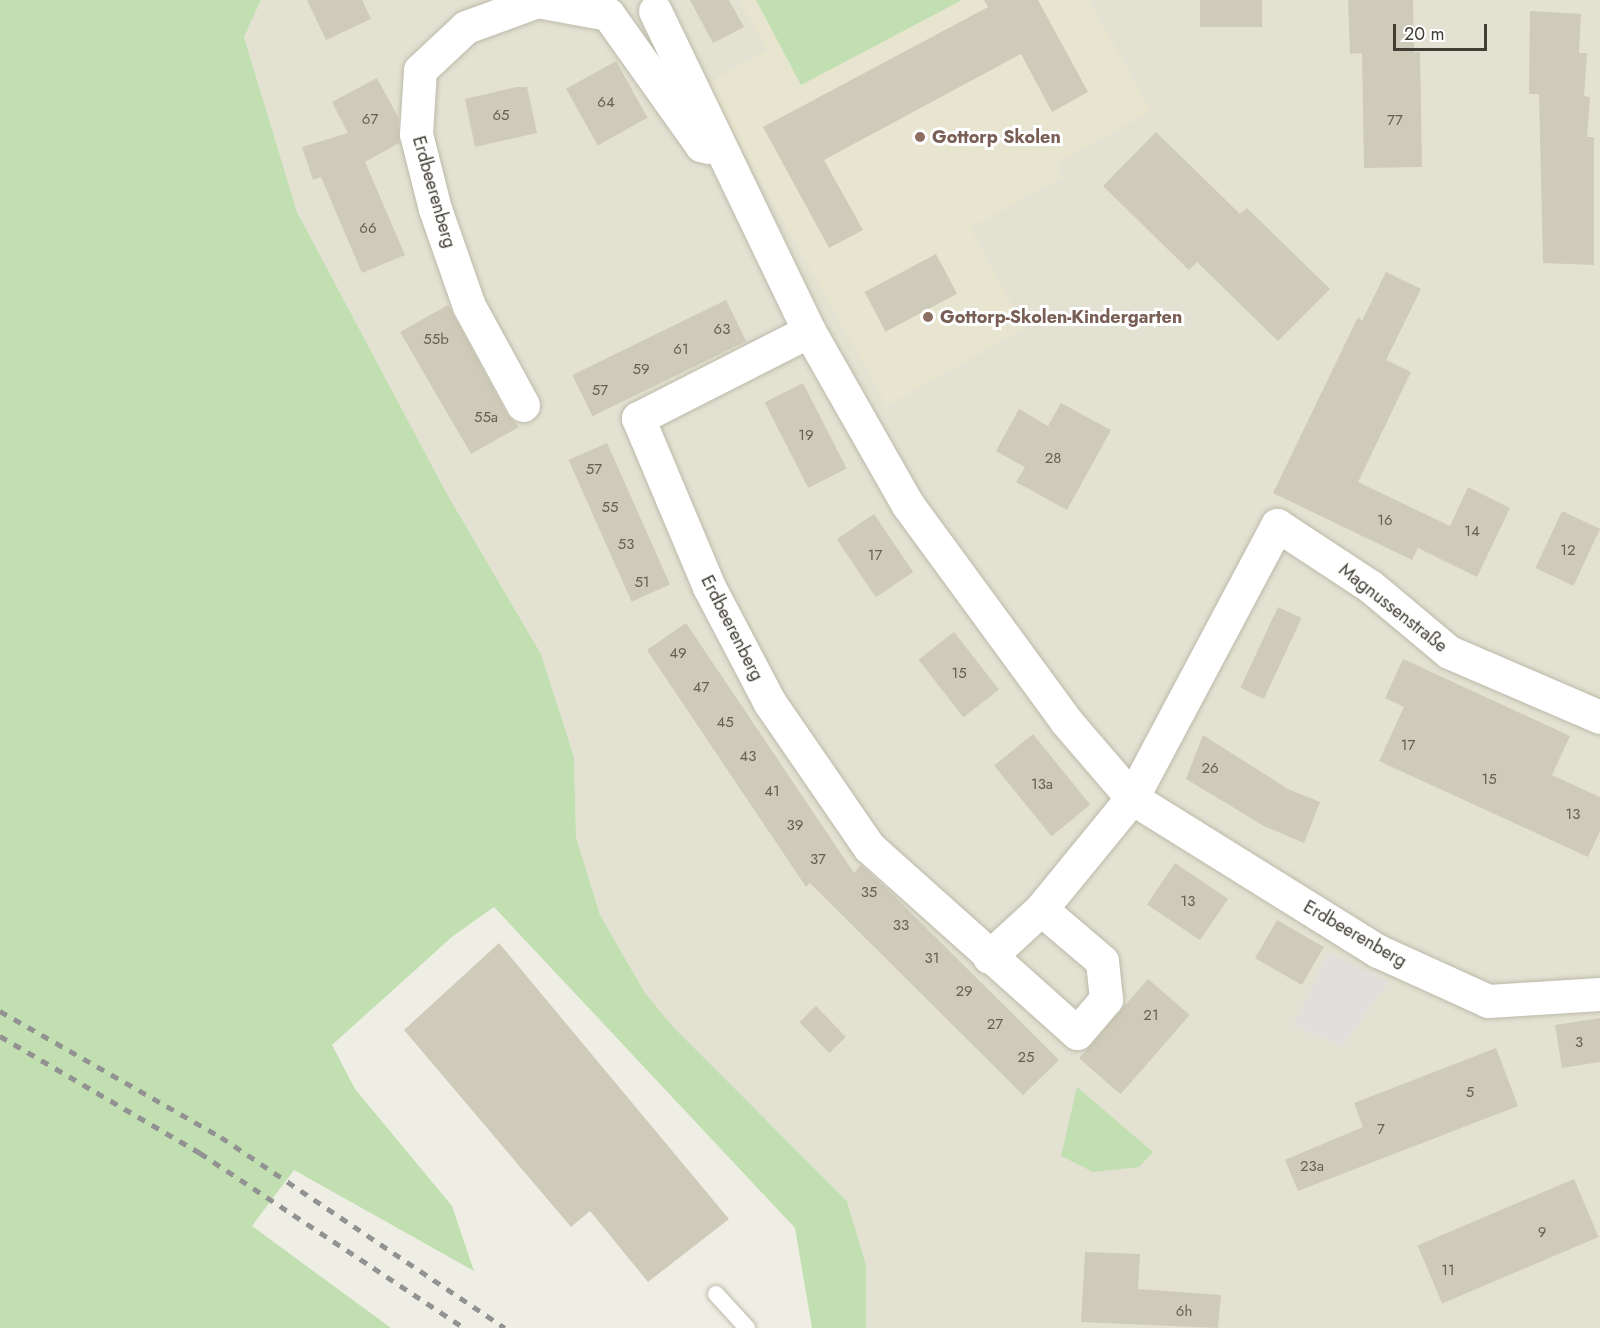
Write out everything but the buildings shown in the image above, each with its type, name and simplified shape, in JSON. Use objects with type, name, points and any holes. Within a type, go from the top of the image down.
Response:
[{"type":"street","name":"Erdbeerenberg","points":[[523,405],[469,306],[435,209],[416,134],[420,70],[466,27],[537,1],[608,14],[700,145],[723,153]]},
{"type":"street","name":"Erdbeerenberg","points":[[655,11],[809,331],[908,506],[1066,721],[1132,798],[1378,951],[1488,1002],[1600,994]]},
{"type":"street","name":"Erdbeerenberg","points":[[809,331],[638,418],[709,587],[770,703],[869,847],[989,957],[1077,1033],[1106,999],[1102,961],[1041,909]]},
{"type":"street","name":"Magnussenstraße","points":[[1132,798],[1277,525],[1370,586],[1449,652],[1600,717]]},
{"type":"street","points":[[989,957],[1041,909],[1132,798]]},
{"type":"lane","points":[[716,1294],[747,1328]]},
{"type":"shaded area","points":[[261,0],[1600,0],[1600,1328],[866,1328],[866,1265],[847,1201],[672,1027],[645,993],[600,915],[576,837],[574,757],[541,654],[447,494],[297,212],[244,37]]},
{"type":"shaded area","name":"Gottorp Skolen","points":[[739,0],[1089,0],[1151,111],[1056,164],[1063,177],[970,228],[1025,328],[887,406],[706,84],[767,50]]},
{"type":"shaded area","points":[[1328,953],[1389,981],[1342,1047],[1294,1025]]},
{"type":"green space","points":[[0,0],[261,0],[244,37],[297,212],[447,494],[541,654],[574,757],[576,837],[600,915],[645,993],[673,1027],[847,1201],[866,1265],[866,1328],[812,1328],[795,1228],[494,907],[453,936],[332,1045],[355,1089],[452,1206],[474,1271],[294,1170],[252,1226],[391,1328],[0,1328]]},
{"type":"green space","points":[[756,0],[962,0],[801,85]]},
{"type":"green space","points":[[1077,1087],[1153,1152],[1139,1167],[1093,1172],[1061,1156]]},
{"type":"railway","points":[[0,1011],[221,1137],[505,1328]]},
{"type":"railway","points":[[0,1036],[200,1153],[464,1328]]},
{"type":"place","name":"Gottorp Skolen","points":[[920,137]]},
{"type":"place","name":"Gottorp-Skolen-Kindergarten","points":[[928,317]]}]
